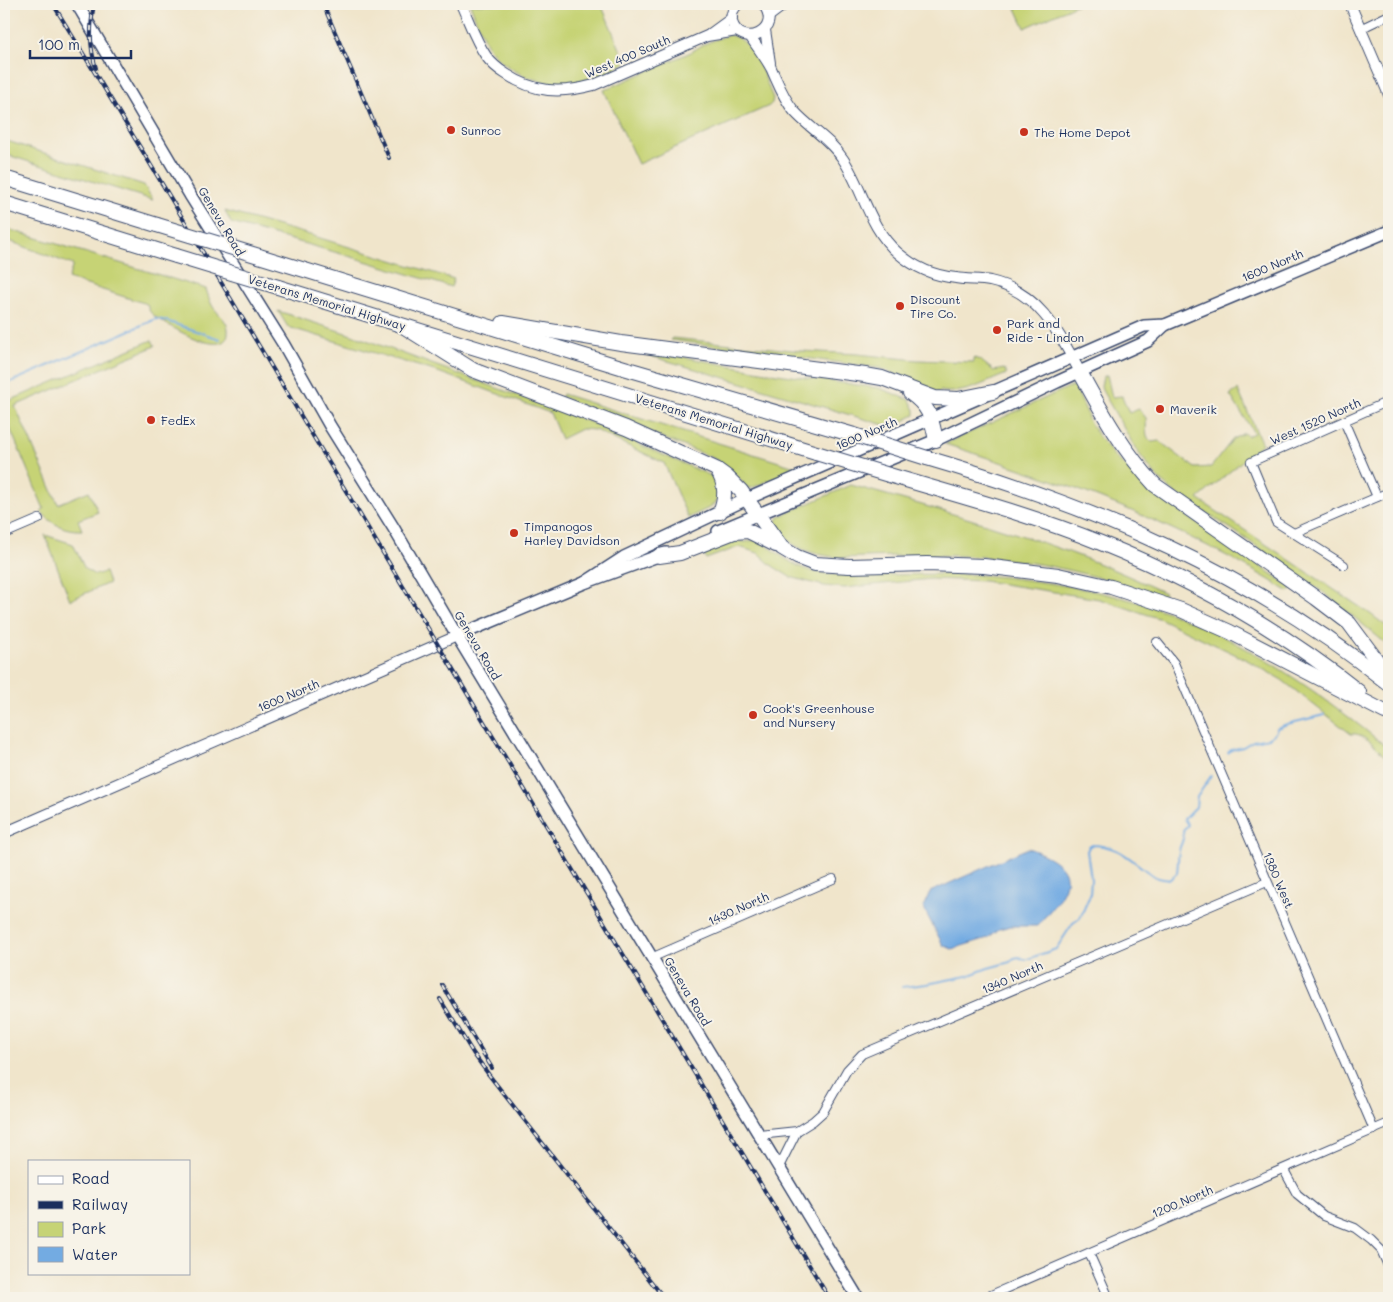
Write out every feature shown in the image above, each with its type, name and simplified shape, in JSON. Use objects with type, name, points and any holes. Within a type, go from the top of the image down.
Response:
[{"type":"highway","name":"Veterans Memorial Highway","points":[[4,178],[928,458],[1060,501],[1110,520],[1174,549],[1232,579],[1277,605],[1341,648],[1389,684]]},
{"type":"highway","name":"Veterans Memorial Highway","points":[[4,203],[1056,526],[1102,543],[1164,571],[1222,601],[1285,640],[1345,681],[1387,714]]},
{"type":"highway","points":[[450,314],[621,343],[865,375],[882,378],[930,396],[946,399],[958,399],[994,392]]},
{"type":"highway","points":[[403,326],[473,370],[626,428],[716,469],[734,483],[782,548]]},
{"type":"highway","points":[[1080,372],[1116,437],[1154,485],[1349,623],[1389,677]]},
{"type":"highway","points":[[897,384],[925,406],[932,420],[936,440]]},
{"type":"highway","points":[[716,469],[721,477],[725,493],[720,512]]},
{"type":"highway","points":[[660,556],[680,553],[734,532],[748,531],[759,535],[797,557],[815,564],[849,566],[927,564],[984,566],[1058,575],[1111,587],[1182,610],[1230,632],[1387,714]]},
{"type":"main road","name":"Geneva Road","points":[[77,4],[190,195],[284,345],[330,426],[393,527],[651,958],[858,1298]]},
{"type":"main road","name":"1600 North","points":[[584,583],[624,556],[747,499],[1144,326],[1165,325],[1389,231]]},
{"type":"main road","name":"1600 North","points":[[457,636],[584,583],[660,556],[936,440],[1148,341],[1165,325]]},
{"type":"street","name":"West 400 South","points":[[461,4],[481,47],[492,63],[509,76],[525,84],[554,91],[594,85],[707,36],[732,18]]},
{"type":"street","points":[[737,4],[732,18],[733,24],[737,31],[750,36],[765,30],[768,24],[769,16],[763,4]]},
{"type":"street","points":[[769,16],[786,4]]},
{"type":"street","points":[[1350,4],[1389,95]]},
{"type":"street","points":[[1360,28],[1389,15]]},
{"type":"street","points":[[765,30],[770,66]]},
{"type":"street","name":"West 400 South","points":[[707,36],[737,31]]},
{"type":"street","points":[[750,36],[770,66],[784,98],[796,113],[825,138],[842,156],[874,224],[890,245],[908,260],[926,271],[948,277],[989,281],[1006,286],[1024,296],[1051,321],[1080,372]]},
{"type":"street","name":"West 1520 North","points":[[1294,533],[1276,522],[1251,462],[1389,401]]},
{"type":"street","points":[[1344,421],[1377,497]]},
{"type":"street","points":[[1294,533],[1389,492]]},
{"type":"street","points":[[4,534],[39,519]]},
{"type":"street","points":[[1294,533],[1344,565]]},
{"type":"street","name":"1600 North","points":[[4,834],[457,636]]},
{"type":"street","name":"1380 West","points":[[1157,642],[1174,663],[1374,1130]]},
{"type":"street","name":"1430 North","points":[[651,958],[833,879]]},
{"type":"street","name":"1340 North","points":[[797,1131],[823,1112],[847,1070],[862,1054],[1267,882]]},
{"type":"street","name":"1200 North","points":[[984,1298],[1389,1123]]},
{"type":"street","points":[[759,1134],[797,1131]]},
{"type":"street","points":[[779,1167],[797,1131]]},
{"type":"street","points":[[1284,1170],[1297,1194],[1324,1216],[1355,1228],[1371,1240],[1381,1250],[1389,1268]]},
{"type":"street","points":[[1089,1253],[1109,1298]]},
{"type":"green space","points":[[470,4],[601,4],[626,63],[593,77],[572,83],[550,83],[527,76],[497,58],[481,33]]},
{"type":"green space","points":[[1014,4],[1078,4],[1025,28]]},
{"type":"green space","points":[[728,35],[738,38],[752,51],[773,98],[772,103],[638,164],[604,90],[691,52],[704,44]]},
{"type":"green space","points":[[4,140],[144,185],[153,200],[4,154]]},
{"type":"green space","points":[[225,211],[454,279],[451,287],[231,223]]},
{"type":"green space","points":[[4,228],[206,289],[213,307],[227,326],[226,339],[219,343],[195,338],[158,319],[151,313],[147,304],[68,279],[73,265],[4,239]]},
{"type":"green space","points":[[278,311],[358,337],[636,439],[638,444],[714,477],[719,484],[718,500],[709,508],[688,518],[664,463],[595,430],[581,429],[561,439],[550,413],[438,372],[288,327]]},
{"type":"green space","points":[[672,338],[917,360],[974,362],[974,358],[980,360],[994,371],[1004,369],[1007,374],[966,390],[957,392],[940,391],[939,393],[879,368],[670,340]]},
{"type":"green space","points":[[152,340],[155,346],[15,406],[58,504],[89,491],[98,512],[78,520],[82,530],[59,526],[49,520],[41,511],[44,509],[4,414],[4,403]]},
{"type":"green space","points":[[634,351],[673,355],[777,374],[879,388],[910,400],[915,410],[915,415],[891,427]]},
{"type":"green space","points":[[1107,375],[1112,397],[1122,396],[1129,413],[1139,409],[1146,418],[1149,440],[1152,442],[1159,441],[1195,468],[1211,467],[1233,439],[1244,433],[1247,436],[1254,433],[1230,395],[1238,390],[1262,444],[1198,499],[1389,628],[1389,646],[1327,595],[1233,530],[1172,491],[1157,477],[1137,451],[1103,392],[1101,386],[1103,377]]},
{"type":"green space","points":[[1069,387],[1075,387],[1088,419],[1099,437],[1116,458],[1168,503],[1292,588],[1289,592],[1248,568],[1165,525],[1078,490],[945,444]]},
{"type":"green space","points":[[562,394],[798,468],[752,488],[747,488],[731,470],[711,457],[561,397]]},
{"type":"green space","points":[[851,485],[971,519],[1050,545],[1165,593],[1163,597],[1075,572],[1008,559],[949,556],[832,557],[803,549],[786,539],[780,531],[776,522],[780,516]]},
{"type":"green space","points":[[45,535],[73,544],[85,569],[95,575],[105,572],[109,583],[70,600]]},
{"type":"green space","points":[[758,538],[791,562],[813,572],[838,575],[988,575],[1090,590],[1132,600],[1173,614],[1203,626],[1259,656],[1313,691],[1389,749],[1389,761],[1367,739],[1357,734],[1351,734],[1282,680],[1247,660],[1161,619],[1099,599],[984,581],[930,579],[845,588],[824,586],[790,577],[771,565],[758,553],[739,547],[706,559],[702,551],[732,539],[745,542]]},
{"type":"water","points":[[1028,848],[1046,856],[1058,864],[1065,872],[1064,891],[1037,926],[1011,926],[999,929],[988,938],[952,949],[943,945],[923,907],[930,892]]},
{"type":"waterway","points":[[4,385],[156,319],[220,339]]},
{"type":"waterway","points":[[1228,753],[1253,741],[1269,738],[1275,733],[1277,728],[1287,724],[1324,715]]},
{"type":"waterway","points":[[902,987],[967,976],[1010,962],[1014,958],[1019,957],[1025,960],[1056,949],[1073,923],[1080,918],[1090,895],[1091,879],[1087,851],[1090,845],[1118,851],[1156,877],[1169,880],[1177,873],[1183,830],[1188,825],[1184,819],[1196,807],[1197,797],[1211,776]]},
{"type":"railway","points":[[53,4],[829,1298]]},
{"type":"railway","points":[[94,4],[91,36],[96,68]]},
{"type":"railway","points":[[108,6],[113,4]]},
{"type":"railway","points":[[323,4],[389,158]]},
{"type":"railway","points":[[442,985],[492,1068]]},
{"type":"railway","points":[[440,999],[473,1053],[489,1075],[664,1298]]},
{"type":"place","name":"Sunroc","points":[[451,130]]},
{"type":"place","name":"The Home Depot","points":[[1024,132]]},
{"type":"place","name":"Discount Tire Co.","points":[[900,306]]},
{"type":"place","name":"Park and Ride - Lindon","points":[[997,330]]},
{"type":"place","name":"Maverik","points":[[1160,409]]},
{"type":"place","name":"FedEx","points":[[151,420]]},
{"type":"place","name":"Timpanogos Harley Davidson","points":[[514,533]]},
{"type":"place","name":"Cook's Greenhouse and Nursery","points":[[753,715]]}]
